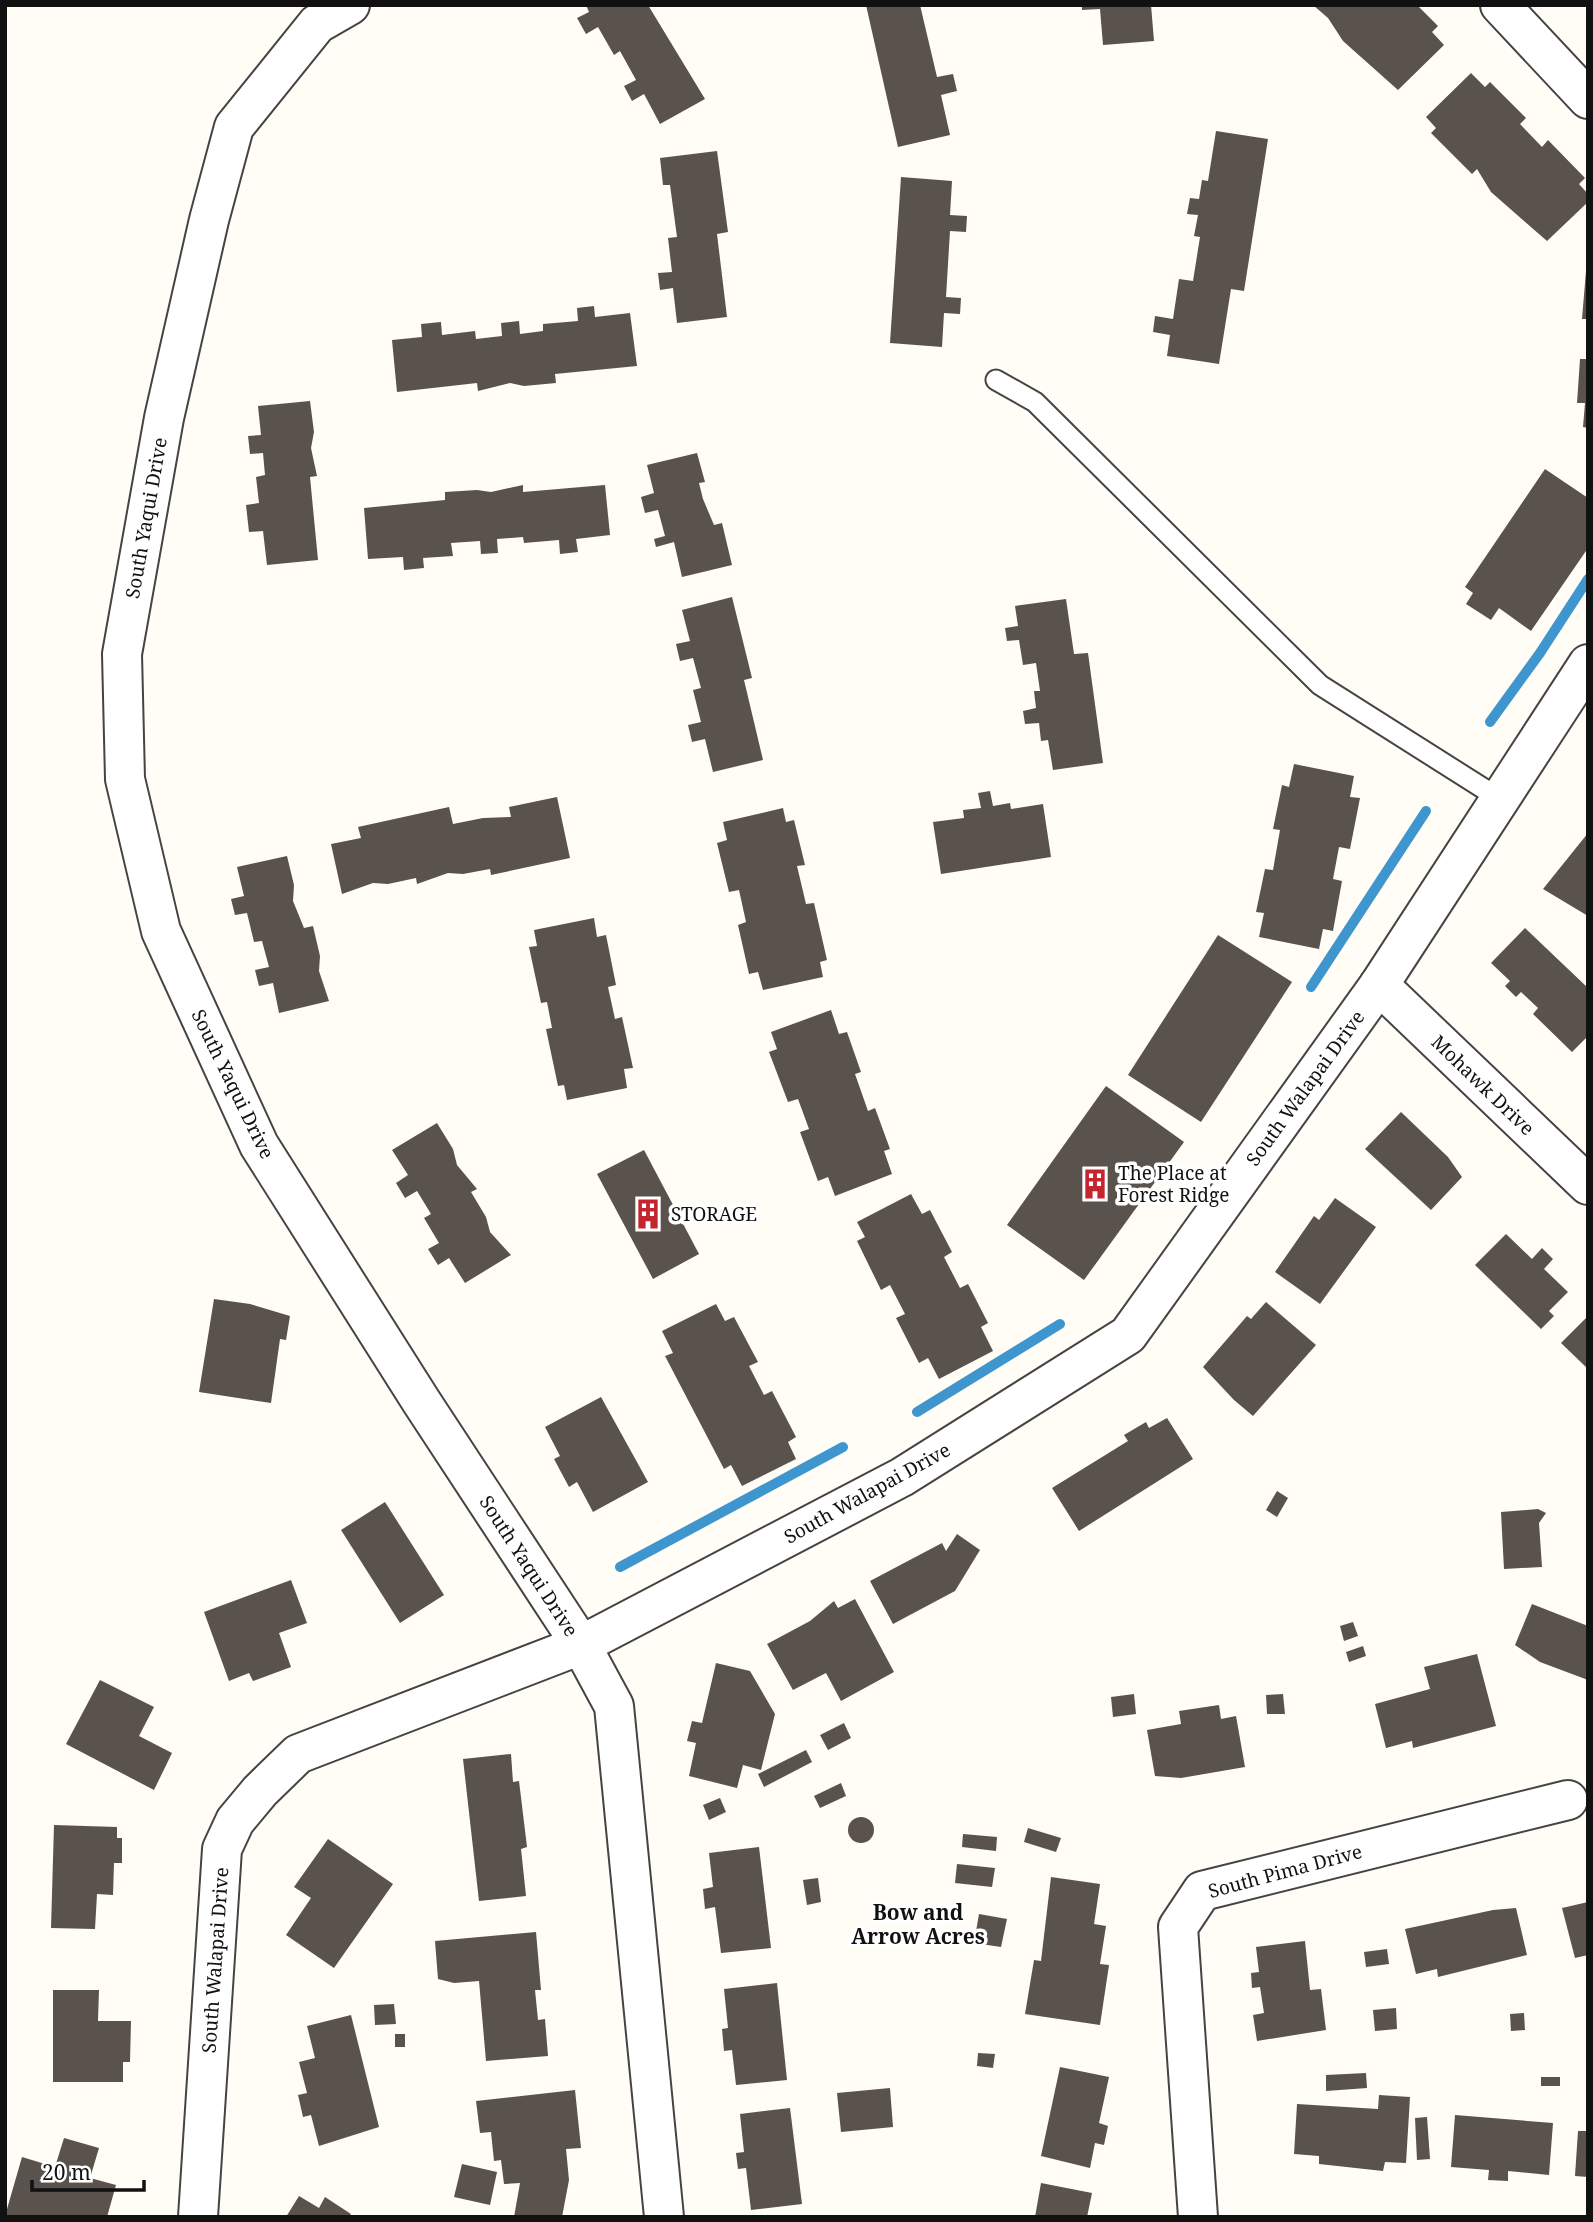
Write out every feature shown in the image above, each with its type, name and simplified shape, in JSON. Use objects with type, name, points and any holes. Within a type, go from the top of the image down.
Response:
[{"type":"street","name":"South Yaqui Drive","points":[[351,5],[309,15],[234,127],[209,220],[164,418],[122,654],[125,779],[161,931],[259,1145],[421,1401],[581,1645],[614,1706],[664,2217]]},
{"type":"street","points":[[1500,5],[1588,99]]},
{"type":"street","name":"South Walapai Drive","points":[[198,2217],[222,1849],[235,1821],[260,1791],[299,1754],[581,1645],[902,1477],[1128,1335],[1379,985],[1588,664]]},
{"type":"street","name":"Mohawk Drive","points":[[1379,985],[1588,1185]]},
{"type":"street","name":"South Pima Drive","points":[[1198,2217],[1178,1927],[1202,1891],[1569,1800]]},
{"type":"lane","points":[[996,380],[1035,402],[1321,685],[1500,799]]},
{"type":"building","points":[[586,5],[648,5],[705,99],[660,124],[644,94],[632,101],[624,86],[636,80],[620,51],[614,55],[598,27],[586,34],[577,18],[589,12]]},
{"type":"building","points":[[866,5],[920,5],[937,77],[953,74],[957,91],[941,95],[950,135],[898,147]]},
{"type":"building","points":[[1082,5],[1151,5],[1154,41],[1103,45],[1100,9],[1082,10]]},
{"type":"building","points":[[1313,5],[1417,5],[1438,26],[1432,32],[1444,45],[1398,90],[1343,41],[1328,18]]},
{"type":"building","points":[[1471,73],[1485,87],[1490,82],[1526,118],[1520,124],[1542,147],[1548,140],[1585,178],[1579,184],[1588,194],[1588,202],[1547,241],[1491,192],[1477,169],[1472,174],[1431,133],[1436,128],[1426,117]]},
{"type":"building","points":[[1216,131],[1268,139],[1244,291],[1231,289],[1219,364],[1167,356],[1170,335],[1153,332],[1155,316],[1173,319],[1179,279],[1193,281],[1200,237],[1194,236],[1198,215],[1187,214],[1190,198],[1199,199],[1202,180],[1208,181]]},
{"type":"building","points":[[717,151],[728,232],[717,234],[727,317],[677,323],[673,288],[660,290],[658,273],[672,272],[668,238],[677,237],[670,185],[663,185],[660,158]]},
{"type":"building","points":[[901,177],[952,181],[950,215],[967,216],[966,232],[950,231],[946,297],[961,298],[960,314],[944,313],[942,347],[890,343]]},
{"type":"building","points":[[1586,271],[1588,319],[1582,319]]},
{"type":"building","points":[[594,306],[595,317],[630,313],[637,366],[555,374],[556,383],[524,386],[510,383],[478,391],[477,383],[397,392],[392,340],[422,337],[421,324],[441,322],[442,335],[475,331],[476,339],[502,336],[501,323],[519,321],[520,334],[543,331],[543,324],[578,321],[577,308]]},
{"type":"building","points":[[1580,359],[1588,359],[1588,428],[1583,427],[1585,403],[1577,403]]},
{"type":"building","points":[[310,401],[314,432],[311,448],[317,476],[310,477],[318,560],[267,565],[263,531],[249,532],[246,505],[259,503],[256,477],[265,475],[263,453],[250,454],[248,436],[261,435],[258,406]]},
{"type":"building","points":[[697,453],[705,482],[699,483],[703,499],[714,525],[722,523],[732,565],[682,577],[674,542],[656,547],[654,539],[665,536],[658,510],[645,513],[641,497],[654,493],[647,465]]},
{"type":"building","points":[[1545,469],[1588,498],[1588,548],[1531,631],[1499,608],[1491,620],[1466,604],[1473,593],[1465,587]]},
{"type":"building","points":[[523,485],[523,492],[605,485],[610,535],[576,539],[578,552],[560,554],[559,540],[524,543],[523,537],[497,539],[498,553],[481,554],[480,541],[451,543],[453,556],[423,558],[424,568],[404,570],[403,557],[368,559],[364,508],[445,500],[445,492],[491,492]]},
{"type":"building","points":[[732,597],[752,678],[744,680],[763,760],[713,772],[705,739],[692,742],[688,725],[701,722],[693,690],[701,688],[693,658],[680,661],[676,644],[690,641],[682,610]]},
{"type":"building","points":[[1066,599],[1074,654],[1088,653],[1103,763],[1053,770],[1048,740],[1041,741],[1039,723],[1025,724],[1023,711],[1036,708],[1034,691],[1040,691],[1036,663],[1023,665],[1019,640],[1007,641],[1005,628],[1018,626],[1015,606]]},
{"type":"building","points":[[1294,764],[1354,776],[1350,797],[1360,798],[1350,849],[1339,847],[1333,879],[1342,881],[1333,931],[1323,929],[1319,949],[1259,937],[1264,913],[1256,912],[1265,869],[1273,870],[1280,830],[1273,829],[1282,785],[1289,787]]},
{"type":"building","points":[[990,791],[993,806],[1010,803],[1011,809],[1043,804],[1051,857],[941,874],[933,822],[964,818],[963,810],[981,808],[978,793]]},
{"type":"building","points":[[557,797],[570,858],[491,875],[490,869],[463,874],[448,873],[417,884],[416,878],[388,884],[373,883],[342,894],[331,844],[361,838],[358,827],[449,807],[453,824],[483,818],[511,817],[509,807]]},
{"type":"building","points":[[783,808],[786,822],[794,820],[805,865],[797,866],[806,904],[814,903],[827,960],[820,962],[823,977],[763,990],[758,972],[749,974],[738,925],[746,922],[739,890],[729,892],[717,843],[727,840],[723,822]]},
{"type":"building","points":[[1588,833],[1588,916],[1543,889]]},
{"type":"building","points":[[287,856],[294,885],[293,901],[304,928],[313,926],[320,956],[319,971],[329,1001],[279,1013],[273,983],[259,986],[255,970],[269,967],[262,941],[254,942],[247,913],[235,915],[231,899],[244,896],[237,867]]},
{"type":"building","points":[[594,918],[597,937],[606,935],[616,985],[608,987],[615,1019],[622,1017],[633,1068],[624,1069],[627,1088],[567,1100],[564,1085],[558,1086],[546,1029],[552,1028],[547,1002],[541,1003],[529,947],[537,946],[534,930]]},
{"type":"building","points":[[1525,928],[1588,988],[1588,1036],[1572,1052],[1533,1014],[1538,1008],[1521,992],[1516,997],[1505,986],[1510,981],[1491,963]]},
{"type":"building","name":"The Place at Forest Ridge","points":[[1218,935],[1292,982],[1201,1122],[1128,1075]]},
{"type":"building","points":[[831,1010],[839,1034],[847,1032],[861,1072],[855,1074],[868,1111],[875,1108],[890,1149],[884,1151],[892,1174],[835,1196],[828,1177],[818,1181],[800,1132],[809,1129],[798,1099],[788,1102],[769,1052],[777,1049],[771,1032]]},
{"type":"building","name":"The Place at Forest Ridge","points":[[1106,1086],[1184,1142],[1084,1280],[1007,1225]]},
{"type":"building","points":[[1401,1112],[1448,1157],[1462,1177],[1431,1210],[1365,1149]]},
{"type":"building","points":[[437,1123],[453,1149],[457,1165],[477,1189],[471,1192],[486,1217],[490,1232],[511,1255],[465,1283],[449,1258],[438,1265],[428,1249],[439,1243],[424,1218],[431,1214],[417,1191],[405,1198],[396,1183],[408,1175],[392,1150]]},
{"type":"building","name":"STORAGE","points":[[644,1150],[699,1254],[653,1279],[597,1174]]},
{"type":"building","points":[[911,1194],[922,1214],[930,1210],[952,1252],[944,1257],[960,1288],[968,1284],[988,1323],[981,1327],[993,1351],[939,1379],[928,1358],[919,1363],[896,1318],[905,1314],[890,1285],[881,1290],[857,1241],[865,1237],[857,1222]]},
{"type":"building","points":[[1335,1198],[1376,1227],[1320,1304],[1275,1272],[1314,1216],[1319,1220]]},
{"type":"building","points":[[1506,1234],[1532,1259],[1542,1248],[1553,1259],[1544,1269],[1568,1292],[1549,1311],[1554,1316],[1541,1329],[1475,1265]]},
{"type":"building","points":[[214,1299],[250,1304],[290,1316],[286,1340],[280,1339],[271,1403],[199,1392]]},
{"type":"building","points":[[1266,1302],[1316,1345],[1253,1416],[1203,1367],[1247,1316],[1251,1319]]},
{"type":"building","points":[[716,1304],[725,1321],[734,1317],[758,1362],[749,1366],[764,1395],[772,1391],[796,1437],[788,1442],[796,1459],[742,1486],[731,1465],[724,1469],[665,1356],[673,1353],[662,1331]]},
{"type":"building","points":[[1588,1316],[1588,1369],[1561,1343]]},
{"type":"building","points":[[601,1397],[648,1482],[593,1512],[577,1482],[569,1487],[554,1459],[560,1456],[545,1427]]},
{"type":"building","points":[[1167,1418],[1193,1459],[1079,1531],[1052,1488],[1128,1441],[1124,1435],[1146,1422],[1149,1428]]},
{"type":"building","points":[[1277,1491],[1288,1498],[1277,1517],[1266,1510]]},
{"type":"building","points":[[385,1502],[444,1595],[400,1623],[341,1530]]},
{"type":"building","points":[[1538,1509],[1546,1513],[1539,1523],[1542,1567],[1504,1569],[1501,1512]]},
{"type":"building","points":[[957,1534],[980,1550],[955,1591],[893,1624],[870,1581],[942,1543],[946,1551]]},
{"type":"building","points":[[291,1580],[307,1623],[279,1633],[291,1667],[253,1681],[249,1673],[229,1681],[204,1612]]},
{"type":"building","points":[[855,1599],[894,1672],[841,1701],[826,1673],[793,1690],[767,1644],[810,1621],[834,1601],[838,1608]]},
{"type":"building","points":[[1532,1604],[1588,1626],[1588,1680],[1540,1662],[1515,1645]]},
{"type":"building","points":[[1353,1622],[1358,1636],[1344,1641],[1340,1626]]},
{"type":"building","points":[[1363,1646],[1366,1656],[1349,1662],[1346,1652]]},
{"type":"building","points":[[1477,1654],[1496,1726],[1413,1748],[1412,1741],[1386,1748],[1375,1704],[1430,1689],[1424,1667]]},
{"type":"building","points":[[716,1663],[750,1671],[775,1714],[761,1770],[743,1765],[737,1788],[689,1776],[696,1743],[687,1741],[692,1721],[702,1723]]},
{"type":"building","points":[[100,1680],[154,1707],[139,1736],[172,1753],[154,1790],[66,1744]]},
{"type":"building","points":[[1134,1694],[1136,1714],[1113,1717],[1111,1697]]},
{"type":"building","points":[[1283,1694],[1285,1714],[1267,1714],[1266,1695]]},
{"type":"building","points":[[1219,1705],[1221,1719],[1236,1716],[1245,1767],[1181,1778],[1155,1776],[1147,1730],[1181,1724],[1179,1711]]},
{"type":"building","points":[[844,1723],[851,1738],[828,1750],[820,1735]]},
{"type":"building","points":[[806,1750],[812,1762],[764,1787],[758,1774]]},
{"type":"building","points":[[511,1754],[513,1782],[519,1781],[527,1847],[521,1849],[526,1896],[479,1901],[463,1759]]},
{"type":"building","points":[[841,1783],[846,1796],[820,1808],[814,1796]]},
{"type":"building","points":[[720,1798],[726,1812],[709,1820],[703,1805]]},
{"type":"building","points":[[861,1817],[870,1821],[874,1830],[870,1839],[861,1843],[852,1839],[848,1830],[852,1821]]},
{"type":"building","points":[[54,1825],[117,1827],[117,1838],[122,1838],[122,1863],[114,1863],[113,1895],[97,1894],[95,1929],[51,1928]]},
{"type":"building","points":[[1028,1828],[1061,1838],[1056,1852],[1024,1842]]},
{"type":"building","points":[[963,1834],[997,1837],[996,1851],[962,1847]]},
{"type":"building","points":[[328,1839],[393,1884],[334,1968],[286,1935],[311,1898],[294,1887]]},
{"type":"building","points":[[759,1847],[771,1948],[721,1953],[715,1907],[705,1909],[703,1889],[713,1887],[709,1853]]},
{"type":"building","points":[[957,1864],[995,1868],[992,1887],[955,1883]]},
{"type":"building","points":[[1051,1877],[1100,1884],[1094,1924],[1106,1926],[1100,1964],[1109,1965],[1100,2025],[1025,2014],[1034,1960],[1041,1961]]},
{"type":"building","points":[[818,1878],[821,1902],[807,1905],[803,1880]]},
{"type":"building","points":[[1588,1902],[1588,1955],[1575,1958],[1562,1908]]},
{"type":"building","points":[[1516,1908],[1527,1955],[1438,1977],[1437,1969],[1416,1974],[1405,1929],[1493,1910]]},
{"type":"building","points":[[979,1914],[1007,1919],[1001,1947],[974,1943]]},
{"type":"building","points":[[536,1932],[541,1990],[535,1990],[538,2020],[545,2019],[548,2056],[486,2061],[479,1981],[454,1983],[438,1979],[435,1941]]},
{"type":"building","points":[[1305,1941],[1310,1990],[1321,1989],[1326,2030],[1257,2041],[1253,2015],[1264,2013],[1260,1987],[1252,1988],[1251,1973],[1259,1972],[1256,1947]]},
{"type":"building","points":[[1387,1949],[1389,1964],[1366,1967],[1364,1952]]},
{"type":"building","points":[[777,1983],[787,2080],[736,2085],[732,2050],[724,2051],[722,2029],[728,2028],[724,1989]]},
{"type":"building","points":[[53,1990],[99,1990],[98,2021],[131,2021],[130,2062],[123,2062],[123,2082],[53,2082]]},
{"type":"building","points":[[394,2004],[396,2024],[375,2025],[374,2005]]},
{"type":"building","points":[[1396,2008],[1397,2029],[1375,2031],[1373,2010]]},
{"type":"building","points":[[1524,2013],[1525,2030],[1511,2031],[1510,2014]]},
{"type":"building","points":[[351,2015],[379,2127],[319,2146],[311,2115],[303,2117],[298,2095],[307,2093],[299,2062],[315,2058],[307,2026]]},
{"type":"building","points":[[395,2034],[405,2034],[405,2047],[395,2047]]},
{"type":"building","points":[[978,2053],[995,2054],[993,2068],[977,2066]]},
{"type":"building","points":[[1060,2067],[1109,2077],[1099,2123],[1108,2126],[1104,2145],[1095,2143],[1090,2168],[1041,2156]]},
{"type":"building","points":[[1366,2073],[1367,2088],[1326,2091],[1326,2075]]},
{"type":"building","points":[[1541,2077],[1560,2077],[1560,2086],[1541,2086]]},
{"type":"building","points":[[890,2088],[893,2127],[841,2132],[837,2093]]},
{"type":"building","points":[[575,2090],[581,2148],[566,2149],[569,2180],[562,2217],[514,2217],[520,2183],[504,2184],[501,2160],[494,2161],[491,2132],[480,2133],[476,2101]]},
{"type":"building","points":[[1379,2095],[1410,2097],[1406,2163],[1385,2162],[1383,2171],[1319,2164],[1319,2156],[1294,2154],[1297,2104],[1378,2109]]},
{"type":"building","points":[[790,2108],[802,2204],[751,2210],[746,2168],[738,2169],[736,2153],[744,2152],[740,2114]]},
{"type":"building","points":[[1455,2115],[1553,2123],[1549,2175],[1508,2171],[1508,2181],[1488,2180],[1489,2170],[1451,2167]]},
{"type":"building","points":[[1427,2117],[1430,2159],[1417,2160],[1415,2118]]},
{"type":"building","points":[[1578,2131],[1588,2131],[1588,2177],[1575,2176]]},
{"type":"building","points":[[64,2138],[99,2148],[90,2178],[116,2185],[107,2217],[5,2216],[22,2157],[55,2167]]},
{"type":"building","points":[[462,2164],[497,2172],[490,2205],[454,2197]]},
{"type":"building","points":[[1041,2183],[1092,2193],[1087,2217],[1035,2217]]},
{"type":"building","points":[[299,2196],[319,2208],[325,2197],[351,2214],[349,2217],[286,2217]]},
{"type":"waterway","points":[[1490,722],[1540,653],[1588,579]]},
{"type":"waterway","points":[[1311,987],[1426,811]]},
{"type":"waterway","points":[[917,1412],[1060,1324]]},
{"type":"waterway","points":[[620,1567],[843,1447]]},
{"type":"place","name":"The Place at Forest Ridge","points":[[1095,1184]]},
{"type":"place","name":"STORAGE","points":[[648,1214]]},
{"type":"district","name":"Bow and Arrow Acres","points":[[918,1924]]}]
